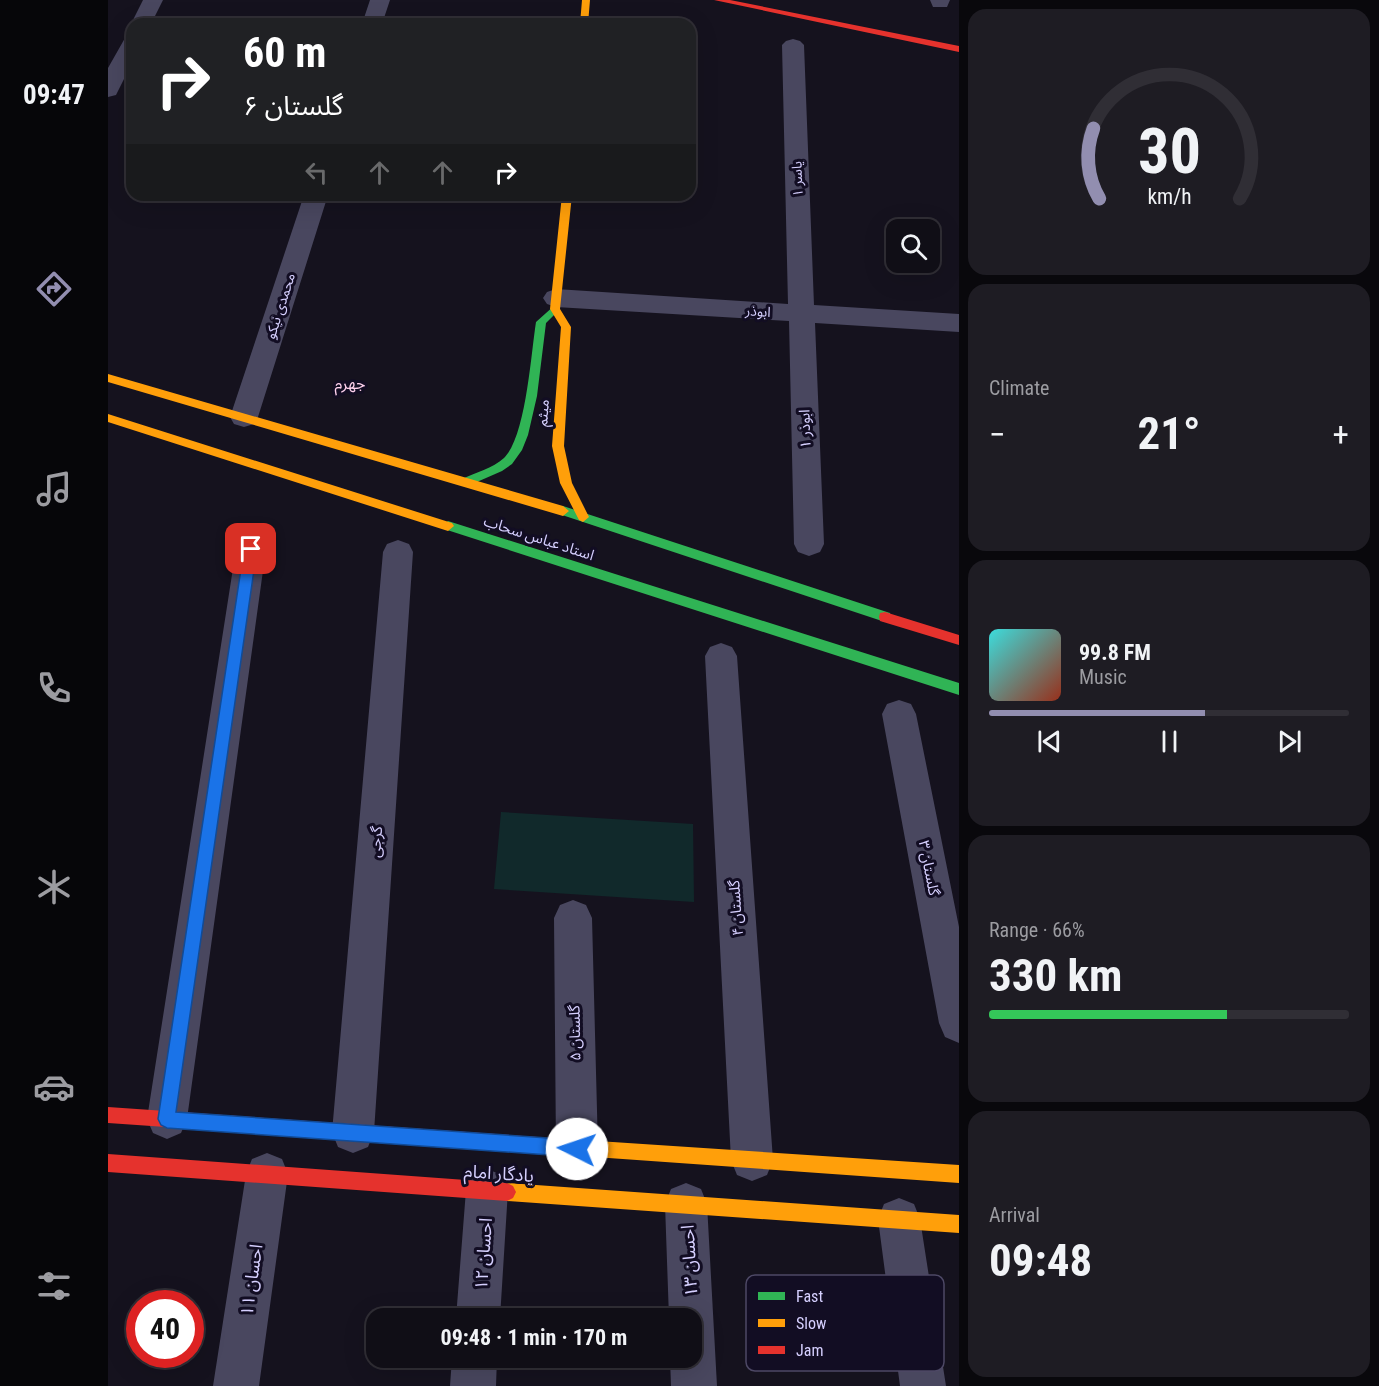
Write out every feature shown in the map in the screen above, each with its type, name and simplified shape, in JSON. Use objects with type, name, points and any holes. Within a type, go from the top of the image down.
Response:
[{"type":"street","points":[[144,18],[153,0]]},
{"type":"street","points":[[374,18],[380,0]]},
{"type":"street","points":[[584,18],[586,0]]},
{"type":"street","points":[[718,0],[959,49]]},
{"type":"street","name":"یاسر ۱","points":[[793,45],[801,314]]},
{"type":"street","points":[[117,87],[126,60]]},
{"type":"street","name":"محمدی نیکو","points":[[244,417],[314,201]]},
{"type":"street","name":"میثم","points":[[566,201],[556,304],[566,327],[558,465],[566,488],[583,517]]},
{"type":"street","name":"ابوذر","points":[[556,304],[959,323]]},
{"type":"street","name":"میثم","points":[[466,482],[489,473],[508,460],[522,440],[541,322],[556,304]]},
{"type":"street","name":"ابوذر ۱","points":[[801,314],[809,544]]},
{"type":"street","points":[[108,378],[139,385],[583,517],[809,594],[959,640]]},
{"type":"street","points":[[115,412],[139,385]]},
{"type":"street","name":"استاد عباس سحاب","points":[[115,412],[959,689]]},
{"type":"street","points":[[167,1119],[251,549]]},
{"type":"street","name":"گرجی","points":[[354,1132],[398,552]]},
{"type":"street","name":"گلستان ۴","points":[[721,656],[752,1160]]},
{"type":"street","name":"گلستان ۳","points":[[899,714],[959,1023]]},
{"type":"street","name":"گلستان ۵","points":[[573,918],[577,1149]]},
{"type":"street","name":"یادگار امام","points":[[108,1115],[959,1174]]},
{"type":"street","name":"یادگار امام","points":[[108,1163],[959,1224]]},
{"type":"street","name":"احسان ۱۱","points":[[236,1386],[267,1174]]},
{"type":"street","name":"احسان ۱۲","points":[[479,1308],[487,1190]]},
{"type":"street","name":"احسان ۱۳","points":[[686,1204],[691,1308]]},
{"type":"street","points":[[899,1219],[907,1275]]},
{"type":"street","points":[[473,1386],[474,1368]]},
{"type":"street","points":[[693,1368],[694,1386]]},
{"type":"street","points":[[921,1371],[923,1386]]},
{"type":"green space","points":[[501,812],[693,824],[694,902],[494,889]]},
{"type":"traffic: fast","points":[[466,482],[498,468],[508,461],[516,450],[531,396],[541,322],[555,309]]},
{"type":"traffic: fast","points":[[563,511],[885,617]]},
{"type":"traffic: fast","points":[[448,526],[959,689]]},
{"type":"traffic: slow","points":[[584,18],[586,0]]},
{"type":"traffic: slow","points":[[566,201],[555,309],[566,327],[558,446],[566,483],[583,517]]},
{"type":"traffic: slow","points":[[108,378],[563,511]]},
{"type":"traffic: slow","points":[[108,418],[448,526]]},
{"type":"traffic: slow","points":[[552,1146],[959,1174]]},
{"type":"traffic: slow","points":[[507,1192],[959,1224]]},
{"type":"traffic: jam","points":[[718,0],[959,49]]},
{"type":"traffic: jam","points":[[885,617],[959,640]]},
{"type":"traffic: jam","points":[[108,1115],[552,1146]]},
{"type":"traffic: jam","points":[[108,1163],[507,1192]]},
{"type":"district","name":"جهرم","points":[[350,383]]},
{"type":"route","points":[[251,549],[167,1119],[577,1149]]}]
